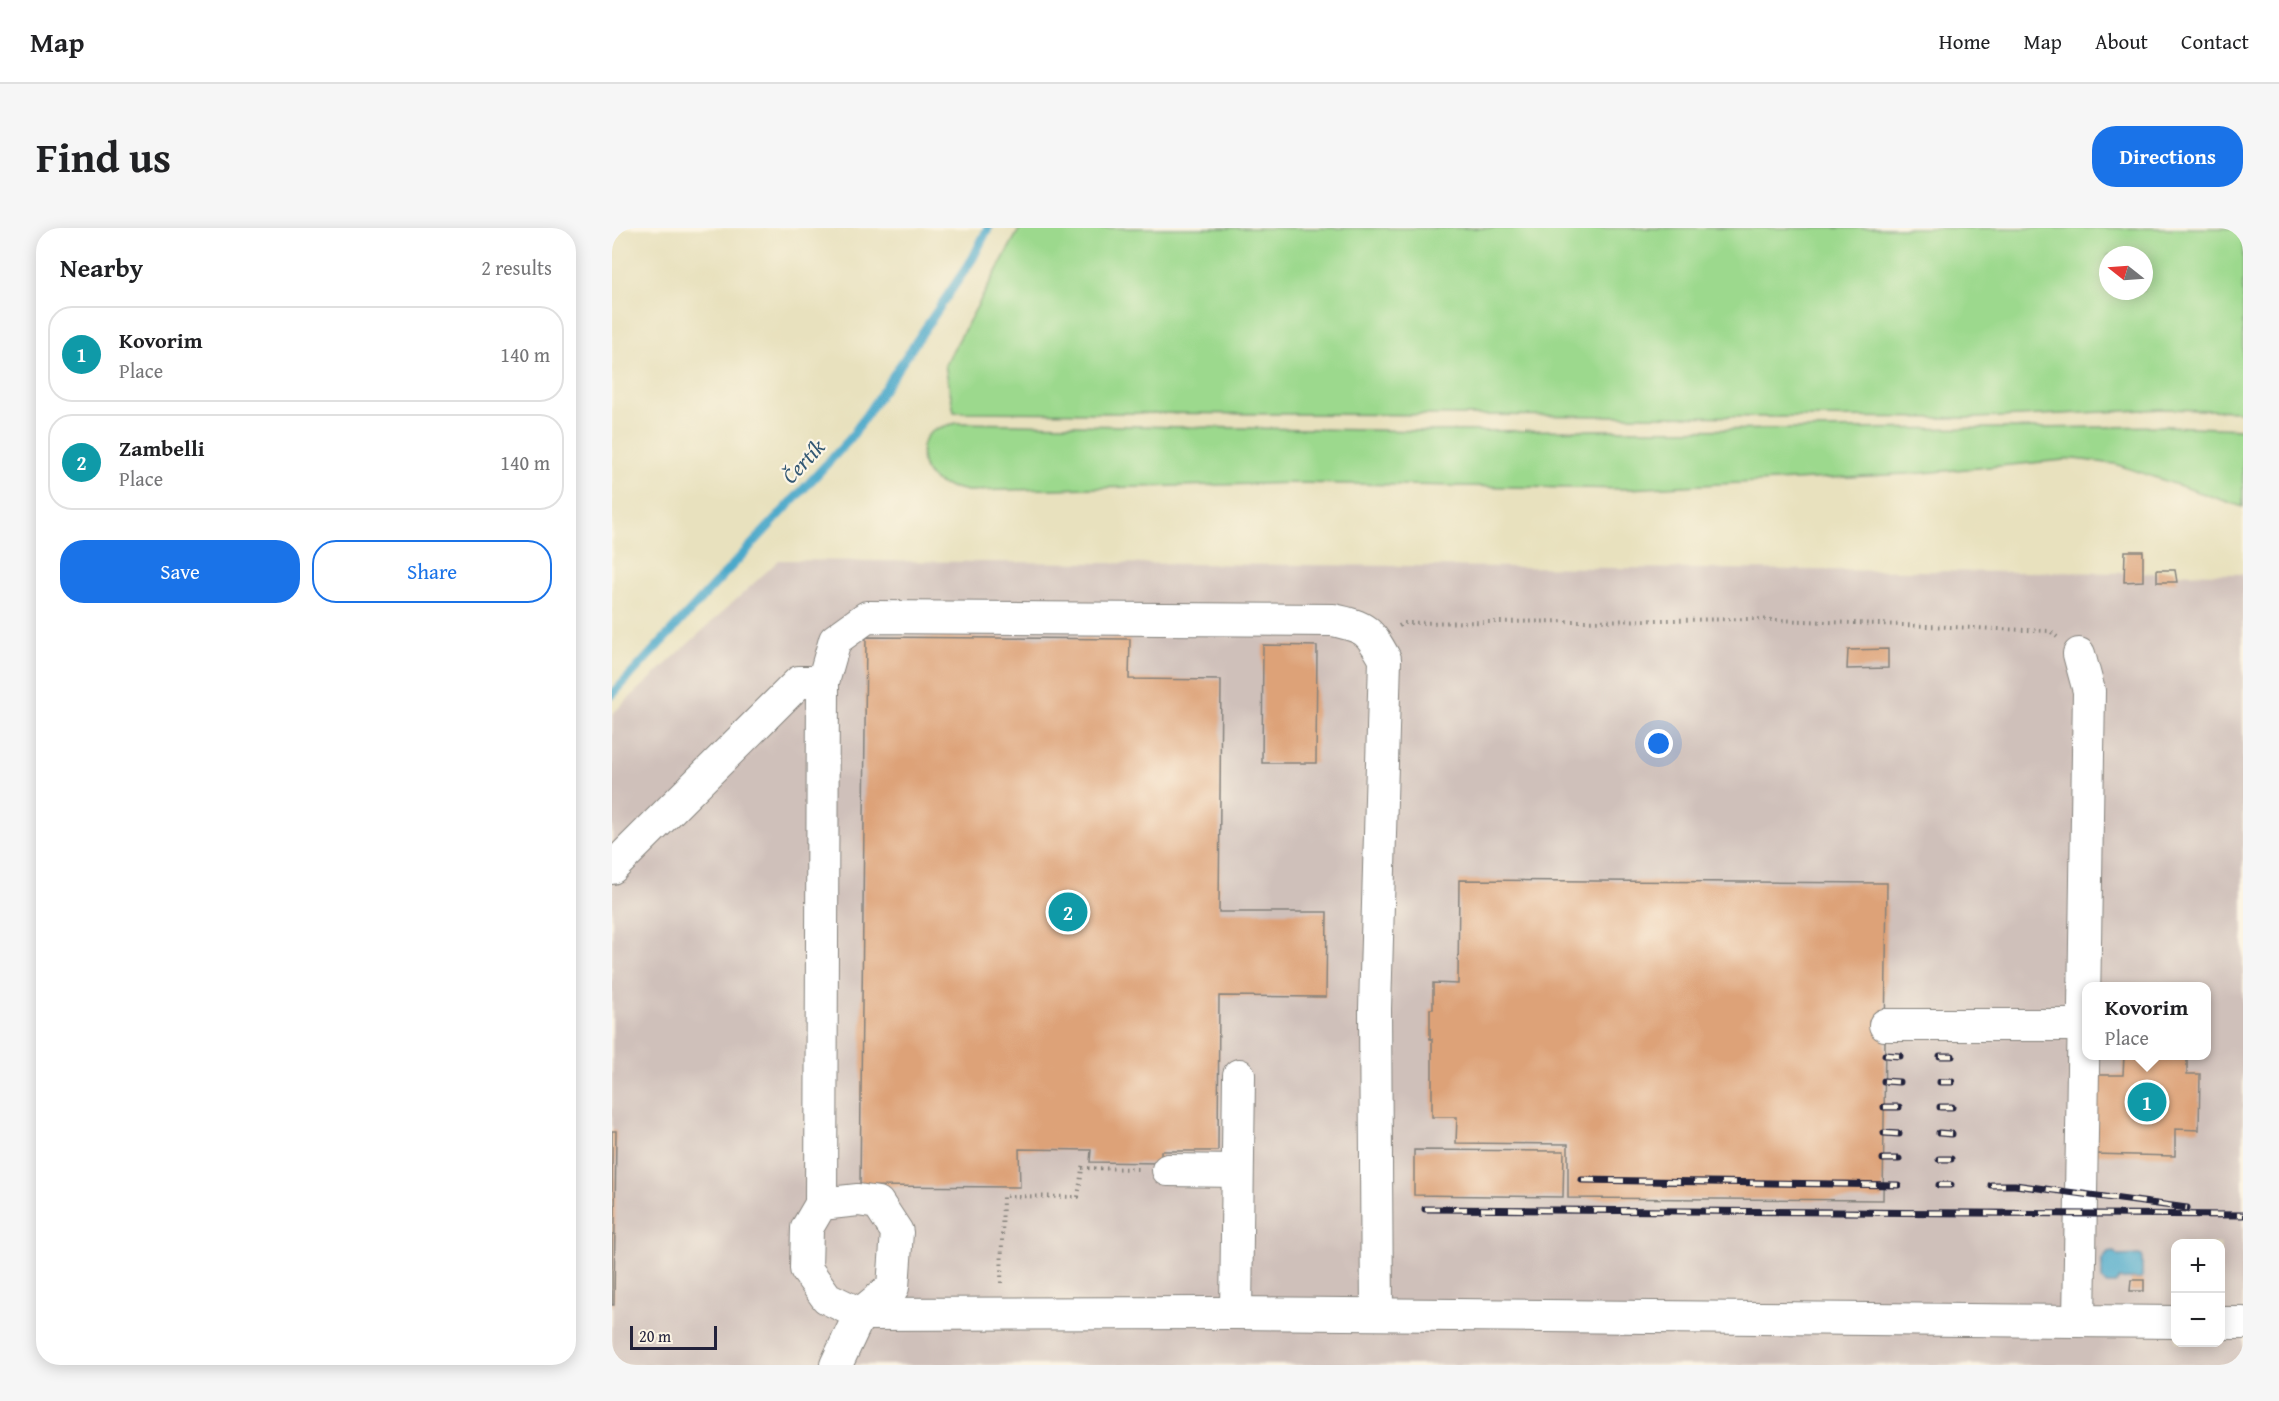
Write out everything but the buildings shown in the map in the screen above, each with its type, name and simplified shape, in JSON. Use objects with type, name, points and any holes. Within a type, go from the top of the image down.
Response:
[{"type":"street","points":[[1377,1314],[1375,1009],[1385,659],[1373,638],[1359,626],[1333,620],[867,617],[835,640],[823,682],[821,1204],[807,1228],[806,1269],[827,1298],[860,1314],[1236,1313],[2171,1322]]},
{"type":"street","points":[[2079,654],[2089,691],[2084,982]]},
{"type":"street","points":[[612,868],[799,682],[823,682]]},
{"type":"street","points":[[1885,1025],[2082,1025]]},
{"type":"street","points":[[2079,1322],[2083,1060]]},
{"type":"street","points":[[1236,1313],[1239,1075]]},
{"type":"street","points":[[1168,1170],[1237,1171]]},
{"type":"street","points":[[821,1204],[858,1200],[878,1203],[897,1232],[893,1287],[860,1314],[837,1365]]},
{"type":"street","points":[[2225,1323],[2243,1323]]},
{"type":"path","points":[[1373,638],[1404,623],[1754,619],[2050,631],[2079,654]]},
{"type":"path","points":[[999,1314],[1002,1196],[1078,1197],[1083,1162]]},
{"type":"path","points":[[1082,1168],[1168,1170]]},
{"type":"shaded area","points":[[779,560],[2243,574],[2243,1365],[612,1365],[612,714]]},
{"type":"green space","points":[[1020,228],[2243,228],[2243,411],[2164,409],[1976,418],[954,412],[945,365]]},
{"type":"green space","points":[[957,423],[1426,431],[2166,426],[2243,429],[2243,507],[2115,464],[2075,459],[1922,473],[1628,489],[1297,483],[968,491],[937,482],[929,475],[923,463],[923,443],[930,433]]},
{"type":"water","points":[[2114,1252],[2118,1256],[2142,1255],[2142,1279],[2119,1279],[2115,1284],[2107,1284],[2102,1279],[2102,1260],[2108,1253]]},
{"type":"waterway","name":"Čertík","points":[[612,695],[850,439],[973,258],[988,228]]},
{"type":"railway","points":[[1885,1055],[1900,1056]]},
{"type":"railway","points":[[1940,1056],[1952,1056]]},
{"type":"railway","points":[[1884,1081],[1899,1082]]},
{"type":"railway","points":[[1940,1082],[1952,1082]]},
{"type":"railway","points":[[1884,1107],[1899,1107]]},
{"type":"railway","points":[[1940,1107],[1952,1107]]},
{"type":"railway","points":[[1884,1133],[1899,1134]]},
{"type":"railway","points":[[1939,1133],[1952,1134]]},
{"type":"railway","points":[[1883,1159],[1899,1159]]},
{"type":"railway","points":[[1939,1159],[1951,1159]]},
{"type":"railway","points":[[1582,1180],[1898,1185]]},
{"type":"railway","points":[[1939,1185],[1951,1185]]},
{"type":"railway","points":[[1991,1185],[2015,1185],[2187,1208]]},
{"type":"railway","points":[[1425,1209],[2243,1215]]},
{"type":"place","name":"Zambelli","points":[[1068,912]]},
{"type":"place","name":"Kovorim","points":[[2147,1102]]}]
